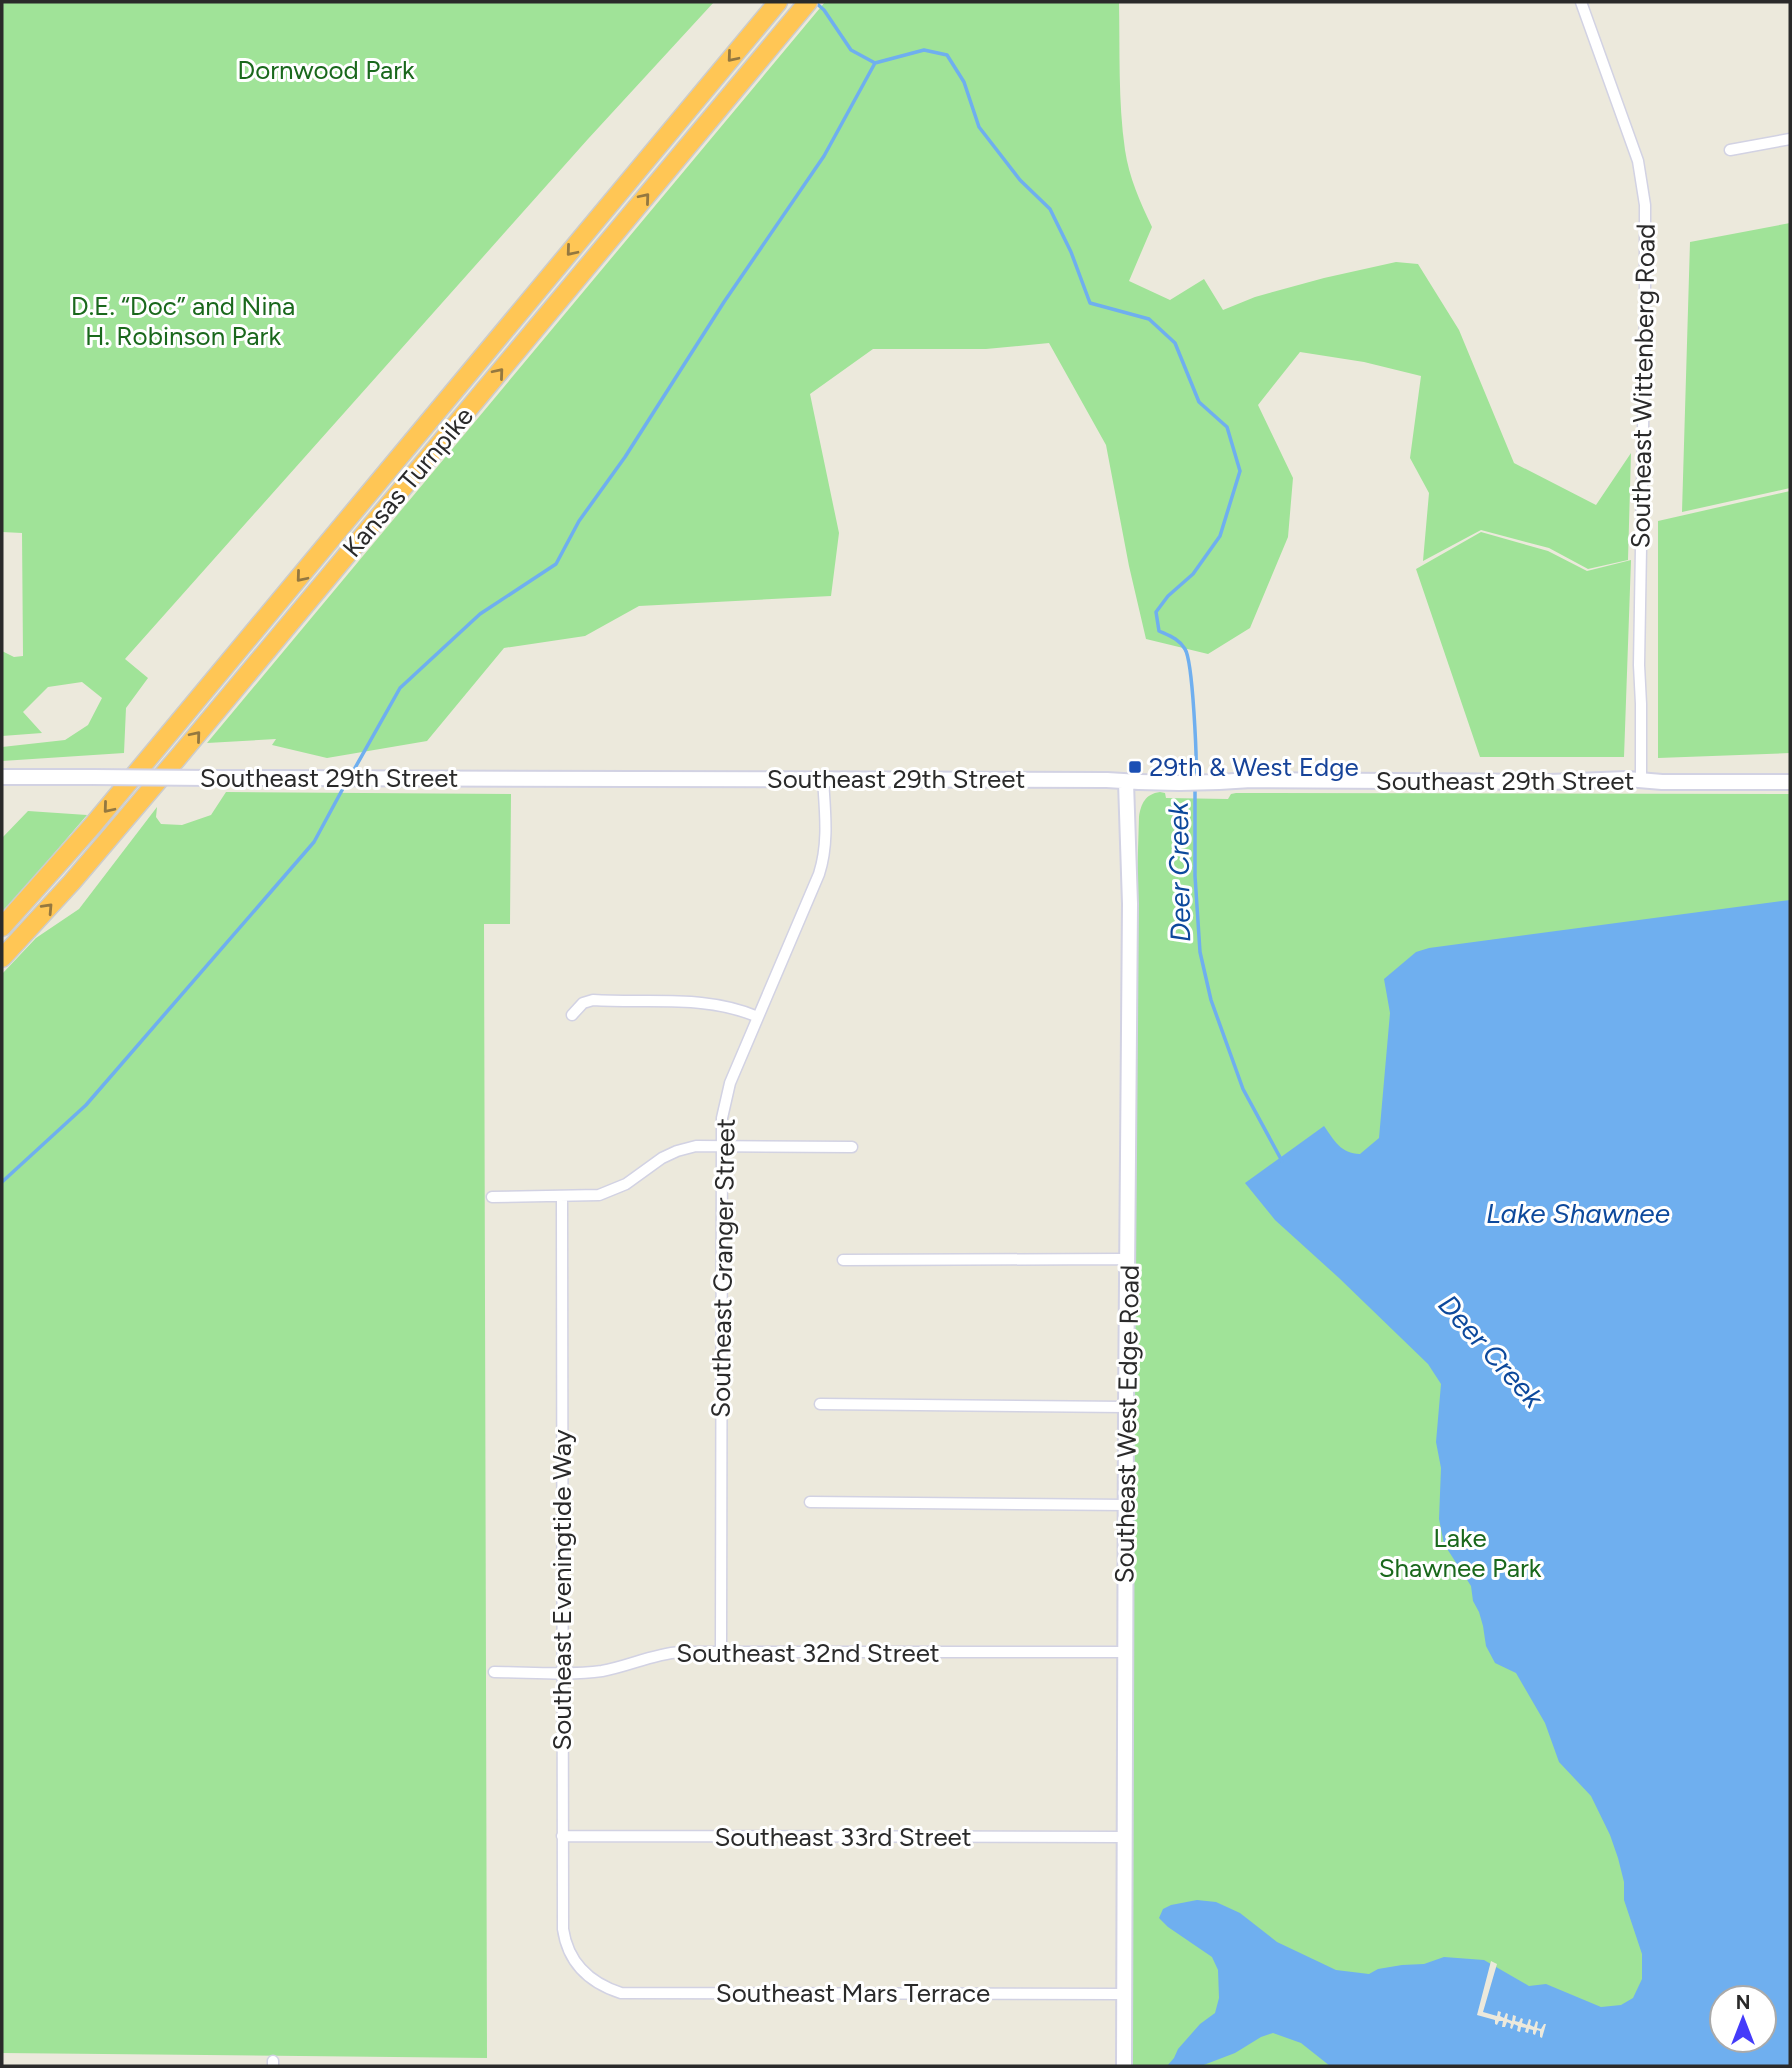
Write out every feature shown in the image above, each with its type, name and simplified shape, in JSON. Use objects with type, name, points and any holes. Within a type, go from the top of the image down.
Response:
[{"type":"highway","name":"Kansas Turnpike","points":[[2,958],[172,766],[808,2]]},
{"type":"highway","name":"Kansas Turnpike","points":[[2,927],[93,825],[777,3]]},
{"type":"main road","name":"Southeast 29th Street","points":[[2,777],[824,779],[1166,783],[1549,782],[1613,779],[1662,782],[1790,782]]},
{"type":"main road","name":"Southeast West Edge Road","points":[[1124,2066],[1130,904],[1126,782]]},
{"type":"street","name":"Southeast Wittenberg Road","points":[[1581,2],[1638,162],[1645,205],[1639,665],[1641,780]]},
{"type":"street","points":[[1730,150],[1790,139]]},
{"type":"street","name":"Southeast Granger Street","points":[[721,1651],[722,1118],[730,1083],[824,858],[824,779]]},
{"type":"street","points":[[572,1015],[583,1003],[593,1000],[696,1001],[732,1008],[758,1017]]},
{"type":"street","points":[[492,1197],[590,1196],[613,1191],[634,1179],[652,1163],[677,1151],[696,1146],[852,1147]]},
{"type":"street","name":"Southeast Eveningtide Way","points":[[562,1197],[564,1937],[574,1960],[587,1976]]},
{"type":"street","points":[[844,1260],[1121,1259],[1128,1267]]},
{"type":"street","points":[[820,1404],[1126,1407]]},
{"type":"street","points":[[810,1502],[1126,1506]]},
{"type":"street","name":"Southeast 32nd Street","points":[[494,1672],[600,1671],[669,1653],[721,1651],[1125,1652]]},
{"type":"street","name":"Southeast 33rd Street","points":[[562,1836],[1125,1837]]},
{"type":"street","name":"Southeast Mars Terrace","points":[[587,1976],[600,1985],[621,1993],[1124,1994]]},
{"type":"green space","name":"D.E. “Doc” and Nina H. Robinson Park","points":[[2,2],[714,2],[588,139],[125,659],[148,678],[126,708],[124,753],[2,761],[2,747],[65,740],[88,725],[102,698],[82,682],[48,687],[23,712],[42,733],[2,736],[2,651],[14,657],[23,656],[22,533],[2,532]]},
{"type":"green space","points":[[825,2],[1119,2],[1120,95],[1125,150],[1129,170],[1152,227],[1129,281],[1170,300],[1204,279],[1223,310],[1255,297],[1324,278],[1396,262],[1418,264],[1459,330],[1514,463],[1596,505],[1631,453],[1628,560],[1588,569],[1549,548],[1481,530],[1423,561],[1429,493],[1410,458],[1421,376],[1364,362],[1300,352],[1258,405],[1293,478],[1288,537],[1250,628],[1208,654],[1146,639],[1106,445],[1049,343],[986,349],[873,349],[810,394],[839,533],[831,596],[639,606],[585,636],[504,648],[427,741],[327,758],[272,745],[276,739],[207,743]]},
{"type":"green space","points":[[1790,223],[1790,488],[1682,512],[1690,242]]},
{"type":"green space","points":[[1790,491],[1790,753],[1658,758],[1658,521]]},
{"type":"green space","points":[[1481,532],[1548,551],[1587,571],[1631,560],[1624,757],[1480,757],[1416,569]]},
{"type":"green space","points":[[226,792],[511,794],[510,924],[484,924],[487,2058],[2,2053],[2,974],[36,938],[79,909],[157,807],[156,817],[161,824],[182,825],[211,815]]},
{"type":"green space","name":"Lake Shawnee Park","points":[[1160,792],[1165,793],[1166,798],[1228,799],[1231,794],[1236,793],[1790,794],[1790,2066],[1129,2066],[1131,1329],[1135,1258],[1134,981],[1139,817],[1145,800]]},
{"type":"green space","points":[[28,811],[87,815],[2,914],[2,838]]},
{"type":"water","name":"Lake Shawnee","points":[[1790,900],[1790,2066],[1330,2066],[1301,2043],[1273,2033],[1235,2053],[1201,2066],[1167,2066],[1200,2024],[1215,2013],[1219,1998],[1218,1970],[1212,1957],[1159,1918],[1163,1909],[1171,1905],[1197,1900],[1216,1902],[1240,1913],[1277,1942],[1336,1970],[1369,1974],[1378,1969],[1424,1964],[1444,1957],[1484,1960],[1529,1986],[1546,1984],[1601,2007],[1621,2005],[1633,1998],[1642,1979],[1642,1954],[1624,1900],[1624,1882],[1610,1835],[1591,1796],[1559,1762],[1545,1723],[1516,1673],[1495,1663],[1486,1646],[1471,1586],[1444,1544],[1439,1519],[1441,1468],[1436,1442],[1441,1384],[1428,1364],[1275,1220],[1245,1183],[1324,1126],[1348,1152],[1360,1154],[1379,1138],[1390,1013],[1384,979],[1416,952],[1429,948]]},
{"type":"pier","points":[[1491,1961],[1497,1964],[1483,2012],[1497,2016],[1498,2011],[1504,2018],[1506,2013],[1507,2019],[1512,2021],[1513,2015],[1516,2016],[1515,2021],[1519,2022],[1521,2018],[1522,2023],[1527,2025],[1529,2019],[1530,2025],[1534,2027],[1536,2021],[1537,2028],[1541,2029],[1546,2024],[1542,2038],[1540,2031],[1537,2030],[1535,2035],[1533,2030],[1529,2029],[1528,2033],[1525,2032],[1526,2028],[1521,2027],[1520,2032],[1514,2024],[1512,2029],[1507,2022],[1505,2027],[1502,2027],[1503,2021],[1499,2021],[1497,2025],[1495,2020],[1477,2015]]},
{"type":"waterway","name":"Deer Creek","points":[[815,2],[824,10],[851,50],[875,63],[924,50],[947,55],[964,82],[979,127],[1020,180],[1050,209],[1071,252],[1090,303],[1149,319],[1175,343],[1199,402],[1227,427],[1240,471],[1220,536],[1193,574],[1168,596],[1156,612],[1159,631],[1180,643],[1188,657],[1194,711],[1196,779]]},
{"type":"waterway","points":[[351,775],[400,688],[480,614],[556,564],[579,521],[625,457],[724,302],[824,156],[875,63]]},
{"type":"waterway","points":[[2,1182],[86,1105],[314,842],[347,781]]},
{"type":"waterway","name":"Deer Creek","points":[[1195,786],[1195,876],[1200,952],[1211,1000],[1243,1089],[1282,1161]]},
{"type":"place","name":"29th & West Edge","points":[[1135,767]]},
{"type":"park label","name":"Dornwood Park","points":[[326,70]]}]
